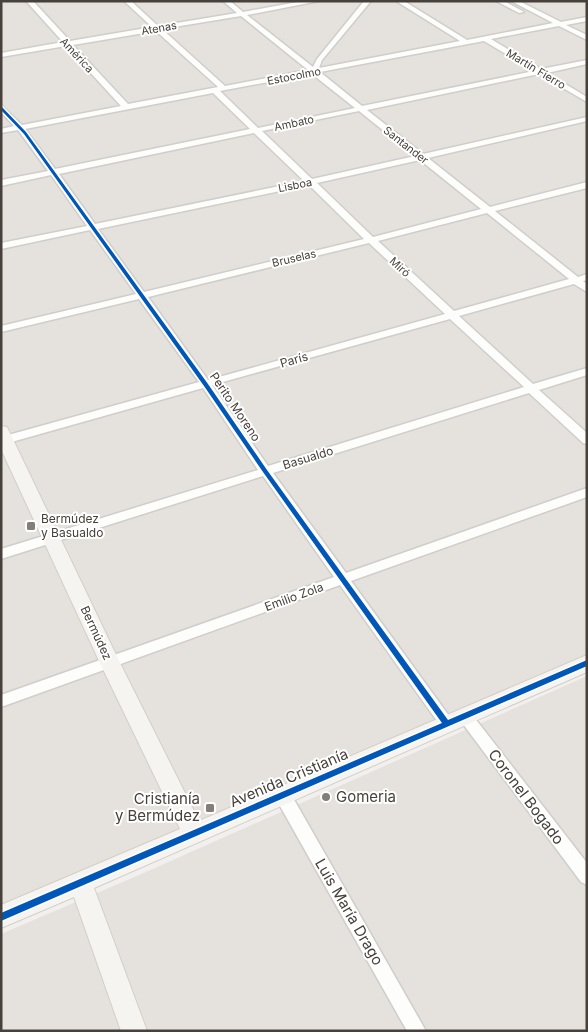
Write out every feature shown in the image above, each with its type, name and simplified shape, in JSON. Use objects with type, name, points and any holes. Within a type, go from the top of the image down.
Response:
[{"type":"street","name":"América","points":[[29,1],[126,107]]},
{"type":"street","name":"Miró","points":[[128,1],[220,90],[257,130],[371,240],[587,440]]},
{"type":"street","name":"Santander","points":[[226,1],[421,158],[581,279],[587,288]]},
{"type":"street","name":"Atenas","points":[[1,54],[316,1]]},
{"type":"street","points":[[314,72],[319,60],[368,1]]},
{"type":"street","points":[[399,1],[466,42]]},
{"type":"street","points":[[499,1],[549,26]]},
{"type":"street","points":[[514,1],[587,38]]},
{"type":"street","name":"Estocolmo","points":[[1,131],[587,19]]},
{"type":"street","name":"Martín Fierro","points":[[486,39],[587,100]]},
{"type":"street","points":[[302,62],[319,60]]},
{"type":"street","name":"Ambato","points":[[1,183],[587,62]]},
{"type":"street","name":"Perito Moreno","points":[[1,107],[18,128],[25,133],[206,384],[265,471],[344,580],[456,720]]},
{"type":"street","name":"Lisboa","points":[[1,246],[311,182],[587,119]]},
{"type":"street","name":"Bruselas","points":[[1,329],[587,186]]},
{"type":"street","name":"París","points":[[3,437],[206,384],[581,279]]},
{"type":"street","name":"Basualdo","points":[[1,554],[587,371]]},
{"type":"street","name":"Bermúdez","points":[[3,437],[193,833]]},
{"type":"street","name":"Emilio Zola","points":[[1,701],[587,492]]},
{"type":"street","name":"Avenida Cristianía","points":[[1,917],[587,663]]},
{"type":"street","name":"Coronel Bogado","points":[[456,720],[587,878]]},
{"type":"street","name":"Luis María Drago","points":[[282,794],[417,1031]]},
{"type":"street","points":[[80,882],[134,1031]]},
{"type":"shaded area","points":[[1,1],[587,1],[587,656],[1,907]]},
{"type":"shaded area","points":[[587,676],[587,1031],[1,1031],[1,934],[146,872]]},
{"type":"cycle path","points":[[1,107],[25,133],[447,724]]},
{"type":"cycle path","points":[[1,917],[587,663]]},
{"type":"place","name":"Bermúdez y Basualdo","points":[[31,526]]},
{"type":"place","name":"Gomeria","points":[[326,797]]},
{"type":"place","name":"Cristianía y Bermúdez","points":[[210,808]]}]
